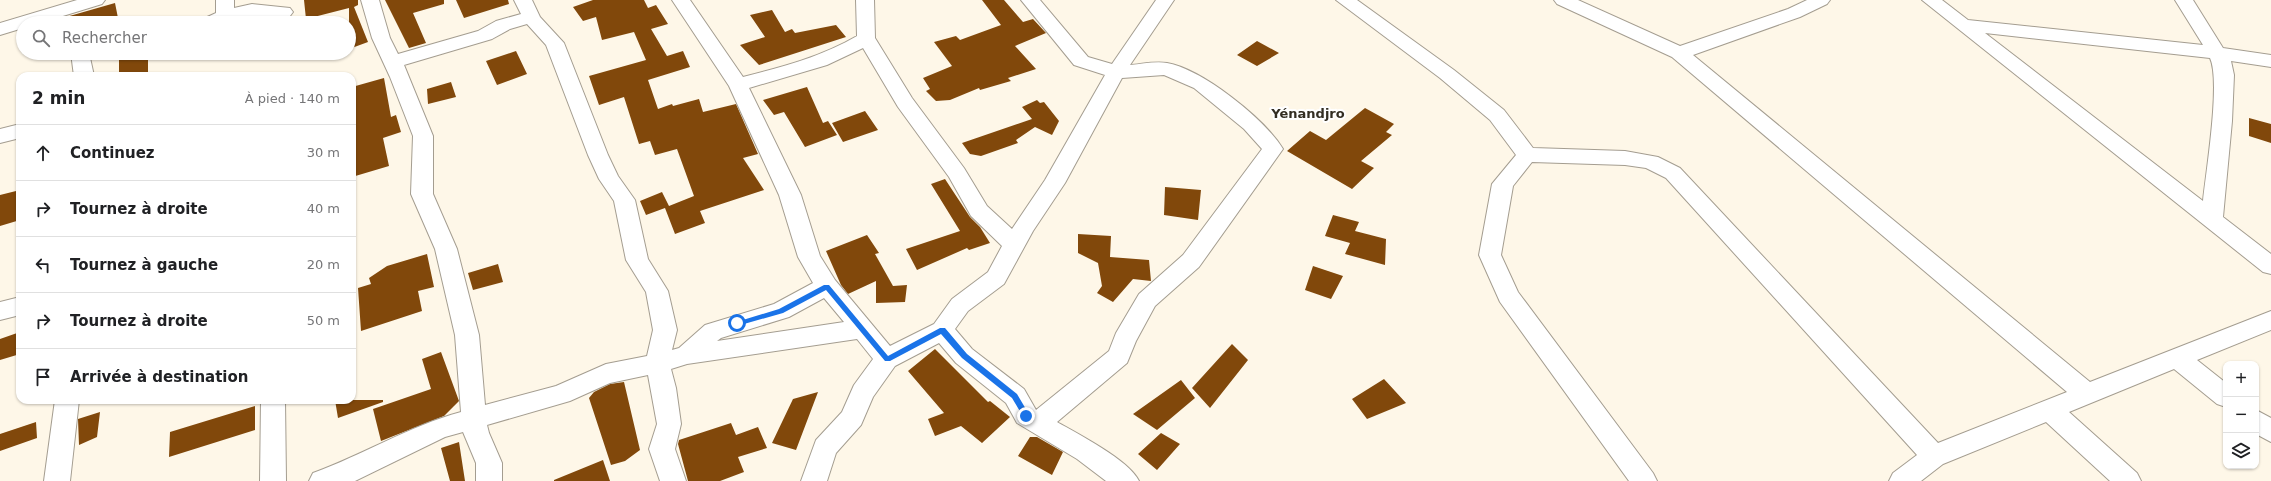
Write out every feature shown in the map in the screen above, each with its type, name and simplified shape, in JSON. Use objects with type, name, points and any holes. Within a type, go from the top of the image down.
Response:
[{"type":"street","points":[[73,15],[96,0]]},
{"type":"street","points":[[370,0],[381,38],[393,62],[423,136],[422,194],[446,250],[468,335],[470,385],[476,418],[476,433],[489,463],[489,481]]},
{"type":"street","points":[[681,0],[738,85],[790,195],[809,257],[827,286],[887,360]]},
{"type":"street","points":[[865,0],[866,38],[905,102],[957,173],[979,211],[1015,245]]},
{"type":"street","points":[[1030,0],[1081,61],[1116,72],[1166,69],[1201,84],[1251,124],[1273,149],[1237,196],[1191,261],[1147,300],[1124,340],[1119,356],[1039,422]]},
{"type":"street","points":[[814,481],[825,448],[852,418],[863,392],[887,360],[942,330],[960,305],[996,278],[1024,227],[1054,183],[1078,137],[1116,72],[1165,0]]},
{"type":"street","points":[[1346,0],[1497,114],[1527,155]]},
{"type":"street","points":[[1564,0],[1679,53],[2087,394]]},
{"type":"street","points":[[1679,53],[1794,13],[1821,0]]},
{"type":"street","points":[[1931,0],[2271,266]]},
{"type":"street","points":[[2181,1],[2217,53],[2222,63],[2222,121],[2212,219]]},
{"type":"street","points":[[393,62],[486,35],[527,8],[555,43],[566,76],[598,155],[610,179],[624,200],[637,260],[658,291],[665,330],[657,364],[664,388],[669,424],[662,449],[673,481]]},
{"type":"street","points":[[220,13],[252,10],[271,13],[284,12]]},
{"type":"street","points":[[1963,25],[2217,53],[2271,61]]},
{"type":"street","points":[[0,29],[16,26]]},
{"type":"street","points":[[738,85],[797,69],[852,48],[866,38]]},
{"type":"street","points":[[81,60],[83,72]]},
{"type":"street","points":[[0,136],[16,131]]},
{"type":"street","points":[[1527,155],[1625,158],[1651,162],[1673,174],[1934,456]]},
{"type":"street","points":[[1527,155],[1504,184],[1495,219],[1490,255],[1508,296],[1644,481]]},
{"type":"street","points":[[687,355],[713,332],[781,311],[827,286]]},
{"type":"street","points":[[0,310],[16,307]]},
{"type":"street","points":[[1902,481],[1934,456],[2271,320]]},
{"type":"street","points":[[322,481],[346,473],[439,428],[561,394],[606,374],[657,364],[687,355],[861,329]]},
{"type":"street","points":[[942,330],[964,356],[1015,396],[1026,416],[1039,422],[1086,451],[1126,481]]},
{"type":"street","points":[[2177,358],[2223,394]]},
{"type":"street","points":[[57,481],[57,471],[66,425],[67,404]]},
{"type":"street","points":[[272,404],[274,481]]},
{"type":"street","points":[[2049,409],[2128,481]]},
{"type":"street","points":[[2259,422],[2271,432]]},
{"type":"building","points":[[304,0],[358,0],[358,5],[354,7],[368,42],[356,46],[356,16],[349,16],[349,8],[318,16],[306,16]]},
{"type":"building","points":[[385,0],[444,0],[444,4],[413,13],[426,43],[409,48]]},
{"type":"building","points":[[456,0],[508,0],[509,4],[464,18]]},
{"type":"building","points":[[593,0],[644,0],[648,8],[656,5],[668,24],[651,29],[667,56],[683,51],[690,67],[648,80],[658,109],[672,104],[673,106],[699,99],[703,112],[736,104],[758,154],[743,158],[764,190],[700,211],[705,223],[675,234],[665,208],[646,215],[640,201],[662,192],[669,206],[694,196],[677,149],[655,155],[650,141],[639,144],[624,97],[599,105],[589,76],[646,60],[634,32],[602,40],[596,17],[583,21],[573,7]]},
{"type":"building","points":[[982,0],[1004,0],[1023,22],[1033,19],[1046,33],[1015,46],[1036,69],[1008,78],[1011,81],[980,90],[979,88],[950,100],[936,101],[926,91],[930,89],[923,78],[952,66],[934,42],[956,36],[960,40],[1001,25]]},
{"type":"building","points":[[115,3],[118,16],[70,16]]},
{"type":"building","points":[[772,10],[785,32],[792,29],[795,33],[836,25],[846,37],[759,65],[740,45],[765,37],[750,15]]},
{"type":"building","points":[[1257,41],[1279,53],[1257,66],[1237,55]]},
{"type":"building","points":[[516,51],[527,74],[497,85],[486,61]]},
{"type":"building","points":[[119,60],[148,60],[148,72],[119,72]]},
{"type":"building","points":[[384,78],[391,117],[396,115],[401,132],[383,138],[389,166],[356,176],[356,86]]},
{"type":"building","points":[[451,82],[456,97],[428,104],[427,89]]},
{"type":"building","points":[[807,87],[823,123],[828,121],[837,135],[805,147],[784,112],[774,115],[763,100]]},
{"type":"building","points":[[1037,100],[1040,103],[1044,102],[1059,121],[1052,135],[1035,127],[1016,140],[1018,143],[981,156],[970,154],[962,143],[1032,119],[1022,107]]},
{"type":"building","points":[[1365,108],[1394,124],[1386,132],[1392,135],[1361,161],[1374,168],[1352,189],[1287,151],[1310,131],[1326,140]]},
{"type":"building","points":[[865,111],[878,130],[843,142],[832,123]]},
{"type":"building","points":[[2249,118],[2271,124],[2271,143],[2249,136]]},
{"type":"building","points":[[945,179],[970,217],[980,227],[990,243],[969,250],[967,248],[917,270],[906,249],[960,231],[931,184]]},
{"type":"building","points":[[1165,187],[1201,190],[1198,220],[1164,215]]},
{"type":"building","points":[[16,191],[16,221],[0,226],[0,195]]},
{"type":"building","points":[[1333,215],[1359,222],[1355,231],[1386,239],[1385,265],[1345,254],[1350,243],[1325,236]]},
{"type":"building","points":[[1078,234],[1111,236],[1110,257],[1149,260],[1151,281],[1133,279],[1113,302],[1097,293],[1102,286],[1098,263],[1078,253]]},
{"type":"building","points":[[867,235],[879,253],[875,254],[893,286],[907,285],[905,302],[876,303],[876,281],[848,294],[841,285],[826,251]]},
{"type":"building","points":[[427,254],[434,287],[418,291],[422,311],[361,331],[358,288],[371,284],[369,278],[387,266]]},
{"type":"building","points":[[498,264],[503,282],[473,290],[468,273]]},
{"type":"building","points":[[1313,266],[1343,276],[1331,299],[1305,290]]},
{"type":"building","points":[[16,333],[16,355],[0,360],[0,339]]},
{"type":"building","points":[[1232,344],[1248,360],[1210,408],[1192,388]]},
{"type":"building","points":[[935,349],[988,402],[990,401],[1010,417],[982,443],[961,426],[935,436],[928,419],[944,413],[908,371]]},
{"type":"building","points":[[441,352],[459,401],[444,416],[381,441],[373,409],[431,389],[422,359]]},
{"type":"building","points":[[1384,379],[1406,403],[1367,419],[1352,399]]},
{"type":"building","points":[[1181,380],[1195,398],[1157,430],[1133,414]]},
{"type":"building","points":[[624,382],[640,450],[625,461],[611,465],[589,398],[594,392],[610,384]]},
{"type":"building","points":[[818,392],[796,450],[772,443],[793,399]]},
{"type":"building","points":[[356,400],[383,400],[383,402],[338,418],[336,404],[356,404]]},
{"type":"building","points":[[255,406],[255,430],[169,457],[170,432]]},
{"type":"building","points":[[100,412],[97,437],[79,445],[78,419]]},
{"type":"building","points":[[36,422],[37,438],[0,451],[0,434]]},
{"type":"building","points":[[731,423],[736,435],[758,427],[767,448],[738,457],[744,472],[720,481],[688,481],[678,444],[679,440]]},
{"type":"building","points":[[1161,433],[1180,444],[1157,470],[1138,454]]},
{"type":"building","points":[[1030,437],[1037,437],[1063,452],[1052,475],[1018,456]]},
{"type":"building","points":[[459,442],[465,481],[450,481],[441,448]]},
{"type":"building","points":[[603,460],[610,481],[554,481],[554,480]]},
{"type":"district","name":"Yénandjro","points":[[1308,113]]},
{"type":"route","points":[[737,323],[781,311],[827,286],[887,360],[942,330],[964,356],[993,377],[1015,396],[1026,416]]}]
